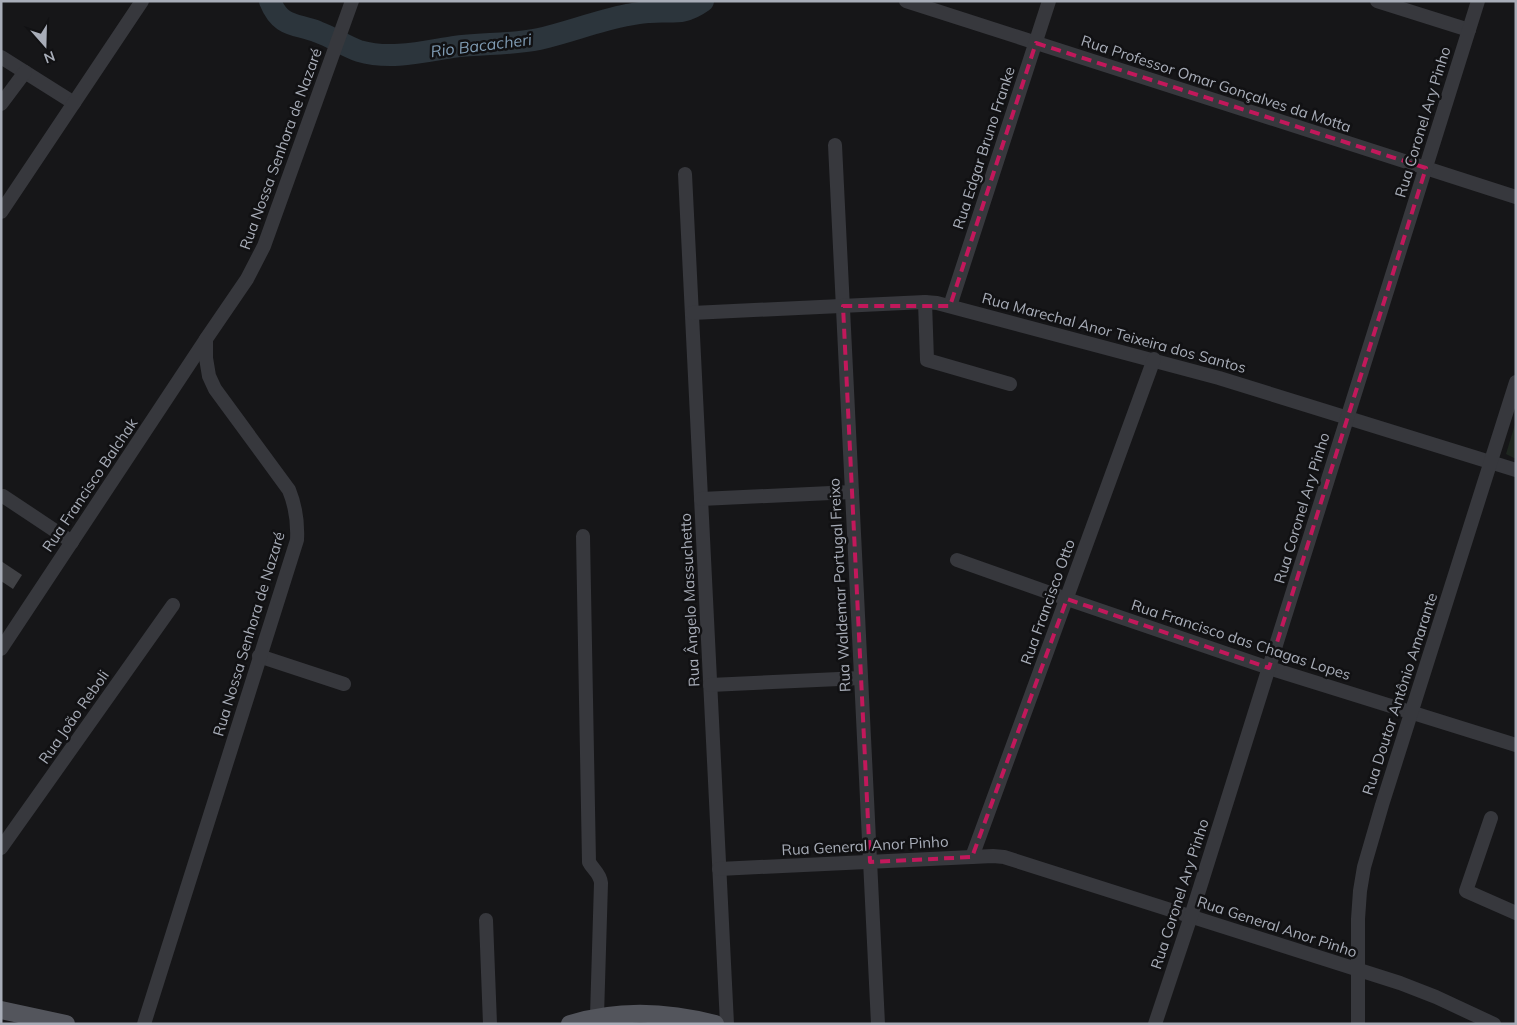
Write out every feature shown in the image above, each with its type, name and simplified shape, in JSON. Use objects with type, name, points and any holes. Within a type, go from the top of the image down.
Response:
[{"type":"main road","points":[[1,1010],[48,1022]]},
{"type":"main road","points":[[570,1024],[597,1016],[634,1013],[656,1013],[715,1024]]},
{"type":"street","points":[[4,202],[74,103],[142,1]]},
{"type":"street","name":"Rua Nossa Senhora de Nazaré","points":[[144,1024],[297,540],[298,522],[290,490],[215,389],[209,376],[206,340],[248,279],[264,246],[352,1]]},
{"type":"street","name":"Rua Professor Omar Gonçalves da Motta","points":[[906,1],[1516,197]]},
{"type":"street","name":"Rua Edgar Bruno Franke","points":[[950,306],[1049,1]]},
{"type":"street","points":[[1377,1],[1469,30]]},
{"type":"street","name":"Rua Coronel Ary Pinho","points":[[1155,1024],[1191,916],[1478,1]]},
{"type":"street","points":[[1,57],[74,103]]},
{"type":"street","points":[[1,104],[25,72]]},
{"type":"street","name":"Rua Waldemar Portugal Freixo","points":[[835,145],[878,1024]]},
{"type":"street","name":"Rua Ângelo Massuchetto","points":[[686,174],[727,1024]]},
{"type":"street","points":[[925,302],[927,360],[1010,384]]},
{"type":"street","name":"Rua Marechal Anor Teixeira dos Santos","points":[[692,313],[925,302],[950,306],[1154,359],[1516,470]]},
{"type":"street","name":"Rua Francisco Balchak","points":[[1,649],[206,340]]},
{"type":"street","name":"Rua Francisco Otto","points":[[972,857],[1154,359]]},
{"type":"street","name":"Rua Doutor Antônio Amarante","points":[[1358,1024],[1358,919],[1364,867],[1371,839],[1516,382]]},
{"type":"street","points":[[701,499],[852,492]]},
{"type":"street","points":[[3,496],[72,542]]},
{"type":"street","points":[[583,536],[589,862],[600,876],[601,883],[597,1016]]},
{"type":"street","name":"Rua Francisco das Chagas Lopes","points":[[957,560],[1269,668],[1516,746]]},
{"type":"street","name":"Rua João Reboli","points":[[1,848],[173,605]]},
{"type":"street","points":[[259,656],[344,684]]},
{"type":"street","points":[[710,685],[861,678]]},
{"type":"street","points":[[1491,818],[1466,891],[1516,913]]},
{"type":"street","name":"Rua General Anor Pinho","points":[[719,869],[993,856],[1018,860],[1358,970],[1427,994],[1494,1024]]},
{"type":"street","points":[[486,920],[490,1024]]},
{"type":"highlighted area","points":[[1036,43],[1426,168],[1269,668],[1067,599],[972,857],[870,862],[843,306],[950,306]]},
{"type":"shaded area","points":[[1516,421],[1516,459],[1506,454]]},
{"type":"building","points":[[1,561],[22,575],[13,589],[1,581]]},
{"type":"waterway","name":"Rio Bacacheri","points":[[270,1],[279,16],[290,23],[323,34],[359,51],[382,55],[528,41],[627,15],[646,12],[683,11],[703,1]]}]
